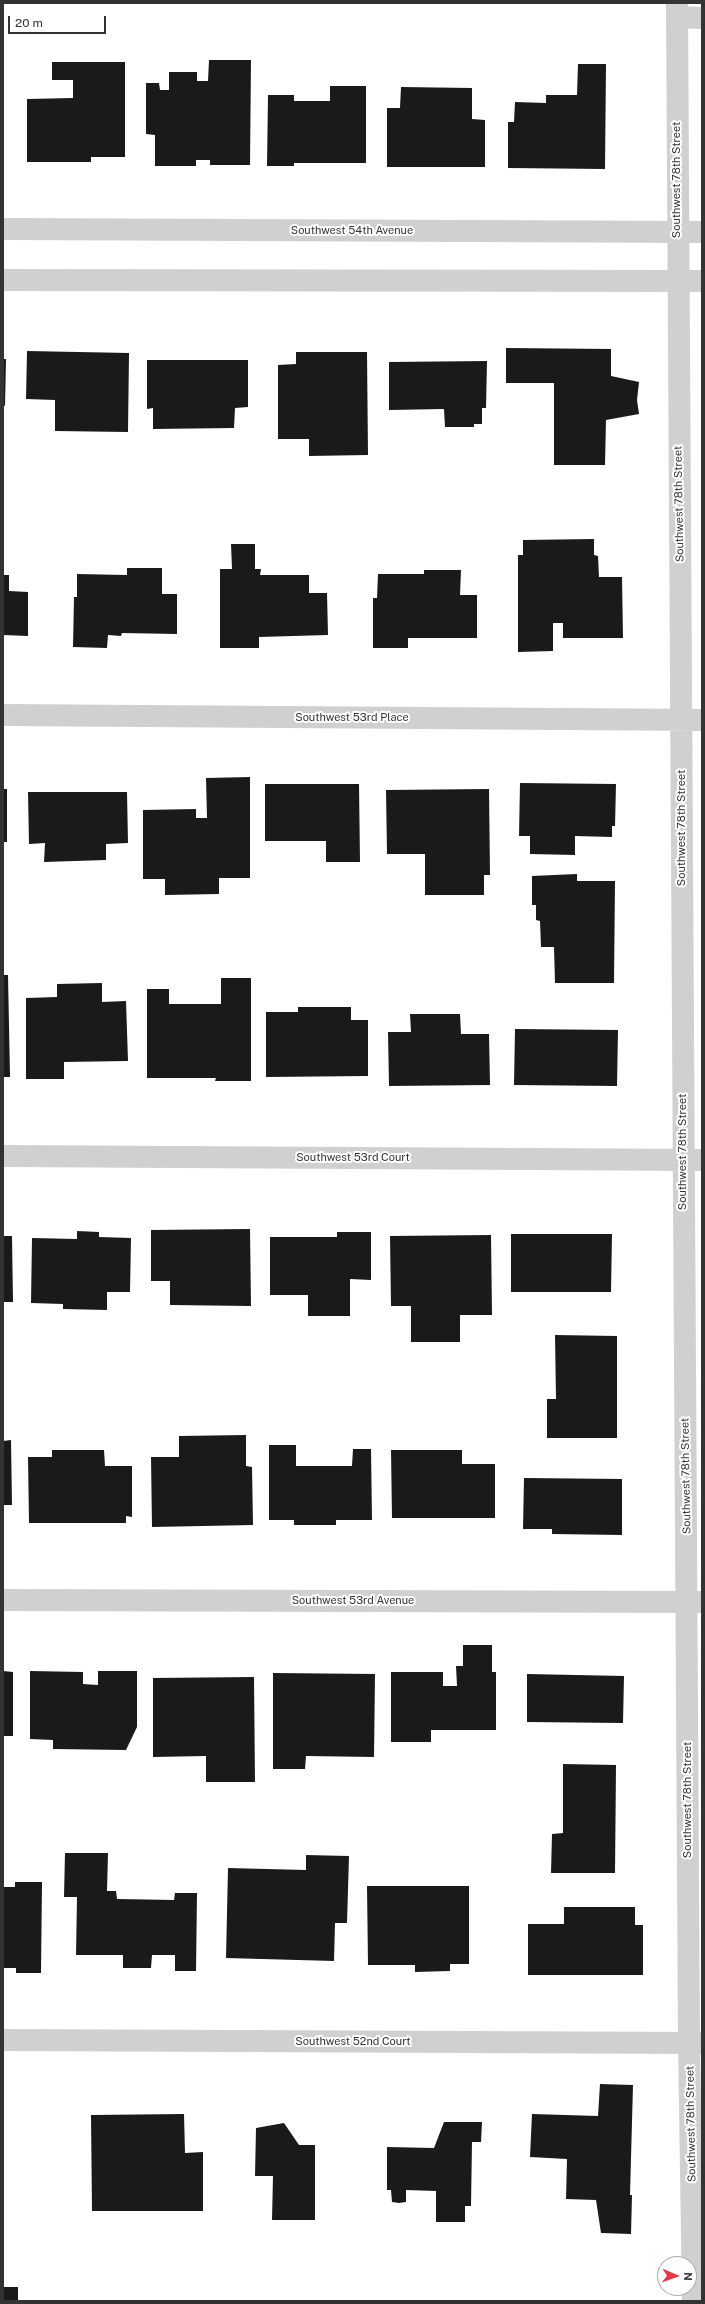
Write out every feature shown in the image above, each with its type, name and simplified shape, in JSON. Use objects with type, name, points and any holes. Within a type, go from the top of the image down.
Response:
[{"type":"street","points":[[677,10],[702,18]]},
{"type":"street","name":"Southwest 78th Street","points":[[677,10],[678,281],[692,720],[696,2043],[693,2301]]},
{"type":"street","name":"Southwest 54th Avenue","points":[[3,229],[702,232]]},
{"type":"street","points":[[3,280],[702,281]]},
{"type":"street","name":"Southwest 53rd Place","points":[[3,715],[692,720]]},
{"type":"street","name":"Southwest 53rd Court","points":[[3,1156],[693,1160]]},
{"type":"street","name":"Southwest 53rd Avenue","points":[[3,1600],[695,1602]]},
{"type":"street","name":"Southwest 52nd Court","points":[[3,2040],[696,2043]]},
{"type":"building","points":[[209,60],[251,60],[250,165],[210,165],[210,160],[196,160],[196,166],[155,166],[155,135],[146,134],[146,83],[159,83],[160,90],[169,90],[169,72],[197,72],[197,81],[208,81]]},
{"type":"building","points":[[52,62],[125,62],[125,157],[91,157],[91,162],[27,162],[27,99],[73,98],[73,80],[52,80]]},
{"type":"building","points":[[578,64],[606,64],[605,169],[508,168],[508,122],[514,122],[515,102],[546,103],[546,95],[577,95]]},
{"type":"building","points":[[330,86],[366,86],[366,163],[294,163],[294,166],[267,166],[268,95],[294,95],[294,101],[330,101]]},
{"type":"building","points":[[401,87],[472,88],[472,119],[485,120],[485,167],[387,167],[387,108],[400,108]]},
{"type":"building","points":[[506,348],[611,349],[611,376],[639,382],[637,400],[639,414],[606,420],[605,465],[554,465],[554,383],[506,383]]},
{"type":"building","points":[[27,351],[129,353],[128,432],[55,431],[55,400],[26,399]]},
{"type":"building","points":[[296,352],[367,352],[368,455],[309,456],[309,439],[278,439],[278,365],[296,364]]},
{"type":"building","points":[[3,359],[6,359],[5,406],[3,405]]},
{"type":"building","points":[[147,360],[248,360],[248,407],[235,408],[234,428],[153,429],[153,408],[147,409]]},
{"type":"building","points":[[487,361],[486,408],[482,408],[482,424],[474,424],[474,427],[445,427],[444,409],[389,410],[389,362]]},
{"type":"building","points":[[594,539],[594,555],[598,556],[599,577],[622,577],[623,638],[563,638],[563,623],[553,623],[553,651],[518,652],[518,555],[523,555],[523,540]]},
{"type":"building","points":[[231,544],[255,544],[255,569],[261,569],[260,575],[309,575],[309,593],[327,593],[328,635],[259,637],[259,648],[220,648],[220,569],[232,569]]},
{"type":"building","points":[[127,568],[162,568],[162,594],[177,594],[177,634],[122,633],[121,636],[108,635],[107,648],[73,647],[74,597],[77,597],[77,574],[127,575]]},
{"type":"building","points":[[424,570],[461,570],[460,595],[477,595],[477,638],[408,638],[408,648],[373,648],[373,598],[377,598],[378,574],[424,574]]},
{"type":"building","points":[[3,575],[9,575],[9,591],[28,592],[28,636],[3,635]]},
{"type":"building","points":[[250,777],[250,878],[219,878],[219,894],[165,895],[165,879],[143,879],[143,810],[196,809],[196,818],[207,818],[206,778]]},
{"type":"building","points":[[520,783],[616,784],[615,826],[612,826],[612,837],[575,836],[575,855],[530,854],[530,836],[519,836]]},
{"type":"building","points":[[265,784],[359,784],[360,862],[326,862],[326,841],[265,841]]},
{"type":"building","points":[[3,789],[7,789],[7,842],[3,842]]},
{"type":"building","points":[[489,789],[490,875],[484,875],[484,895],[425,895],[425,854],[387,854],[386,790]]},
{"type":"building","points":[[28,792],[127,792],[128,843],[106,844],[106,860],[44,862],[45,843],[29,844]]},
{"type":"building","points":[[577,874],[577,881],[615,881],[614,983],[555,983],[554,947],[541,947],[540,921],[536,920],[536,905],[532,905],[532,876]]},
{"type":"building","points":[[3,975],[8,975],[10,1077],[3,1077]]},
{"type":"building","points":[[221,978],[251,978],[251,1081],[215,1081],[216,1078],[147,1078],[147,989],[169,989],[169,1004],[221,1004]]},
{"type":"building","points":[[102,983],[102,1002],[126,1001],[128,1061],[64,1062],[64,1079],[26,1079],[26,998],[57,997],[57,984]]},
{"type":"building","points":[[298,1007],[351,1007],[351,1020],[368,1020],[368,1076],[266,1077],[266,1012],[298,1012]]},
{"type":"building","points":[[410,1014],[460,1014],[461,1034],[489,1034],[490,1085],[389,1086],[388,1032],[411,1032]]},
{"type":"building","points":[[515,1029],[618,1030],[617,1086],[514,1085]]},
{"type":"building","points":[[250,1229],[251,1306],[170,1305],[170,1281],[151,1281],[151,1230]]},
{"type":"building","points":[[77,1231],[99,1232],[99,1237],[131,1238],[130,1292],[107,1292],[107,1310],[63,1309],[63,1304],[31,1303],[32,1238],[77,1239]]},
{"type":"building","points":[[337,1232],[371,1232],[371,1280],[350,1279],[350,1316],[308,1316],[308,1295],[270,1295],[270,1237],[337,1237]]},
{"type":"building","points":[[511,1234],[612,1234],[611,1292],[511,1292]]},
{"type":"building","points":[[491,1235],[492,1315],[460,1315],[460,1342],[411,1342],[411,1306],[391,1306],[390,1236]]},
{"type":"building","points":[[3,1236],[12,1236],[13,1302],[3,1302]]},
{"type":"building","points":[[555,1335],[617,1336],[617,1438],[547,1438],[547,1399],[556,1399]]},
{"type":"building","points":[[246,1435],[246,1466],[252,1467],[253,1525],[152,1527],[151,1457],[179,1457],[179,1436]]},
{"type":"building","points":[[11,1440],[12,1505],[3,1505],[3,1441]]},
{"type":"building","points":[[269,1445],[296,1445],[296,1466],[352,1466],[353,1449],[371,1449],[372,1520],[336,1520],[336,1525],[294,1525],[294,1520],[269,1520]]},
{"type":"building","points":[[52,1450],[104,1450],[105,1466],[132,1466],[132,1517],[126,1516],[126,1523],[29,1523],[28,1457],[52,1457]]},
{"type":"building","points":[[391,1450],[462,1450],[462,1464],[495,1464],[495,1518],[392,1518]]},
{"type":"building","points":[[524,1478],[622,1479],[622,1535],[552,1534],[552,1529],[523,1529]]},
{"type":"building","points":[[463,1645],[492,1645],[492,1672],[496,1672],[496,1730],[431,1730],[431,1742],[391,1742],[391,1672],[443,1672],[443,1686],[457,1686],[456,1666],[463,1666]]},
{"type":"building","points":[[3,1671],[13,1672],[13,1736],[3,1736]]},
{"type":"building","points":[[30,1671],[83,1672],[83,1684],[98,1685],[98,1671],[137,1671],[137,1727],[126,1750],[53,1749],[53,1740],[30,1739]]},
{"type":"building","points":[[273,1673],[375,1674],[374,1757],[306,1756],[305,1769],[273,1769]]},
{"type":"building","points":[[527,1674],[624,1676],[623,1723],[527,1722]]},
{"type":"building","points":[[254,1677],[255,1782],[206,1782],[206,1756],[153,1757],[153,1678]]},
{"type":"building","points":[[563,1764],[616,1765],[615,1873],[551,1873],[552,1834],[563,1833]]},
{"type":"building","points":[[65,1853],[108,1853],[107,1891],[116,1891],[117,1899],[174,1900],[175,1893],[197,1893],[196,1971],[175,1971],[175,1955],[152,1955],[151,1968],[123,1968],[123,1955],[76,1955],[77,1897],[64,1897]]},
{"type":"building","points":[[306,1855],[349,1856],[347,1923],[335,1923],[334,1961],[226,1958],[228,1868],[306,1870]]},
{"type":"building","points":[[15,1882],[42,1882],[41,1973],[16,1973],[16,1968],[3,1968],[3,1887],[15,1887]]},
{"type":"building","points":[[367,1886],[469,1886],[469,1964],[450,1964],[450,1971],[415,1972],[415,1965],[368,1965]]},
{"type":"building","points":[[564,1907],[635,1907],[635,1925],[643,1925],[643,1975],[528,1975],[528,1924],[564,1924]]},
{"type":"building","points":[[600,2084],[633,2085],[630,2195],[632,2195],[631,2234],[601,2233],[596,2200],[566,2199],[567,2159],[530,2157],[532,2114],[598,2116]]},
{"type":"building","points":[[184,2114],[185,2153],[203,2152],[203,2211],[92,2211],[91,2115]]},
{"type":"building","points":[[444,2122],[482,2122],[481,2142],[472,2142],[471,2206],[465,2206],[465,2222],[436,2222],[436,2191],[406,2190],[406,2202],[399,2203],[392,2202],[391,2190],[387,2190],[387,2147],[434,2148]]},
{"type":"building","points":[[284,2123],[299,2145],[315,2145],[315,2220],[272,2220],[273,2176],[255,2176],[256,2128]]},
{"type":"building","points":[[3,2287],[18,2287],[18,2301],[3,2301]]}]
